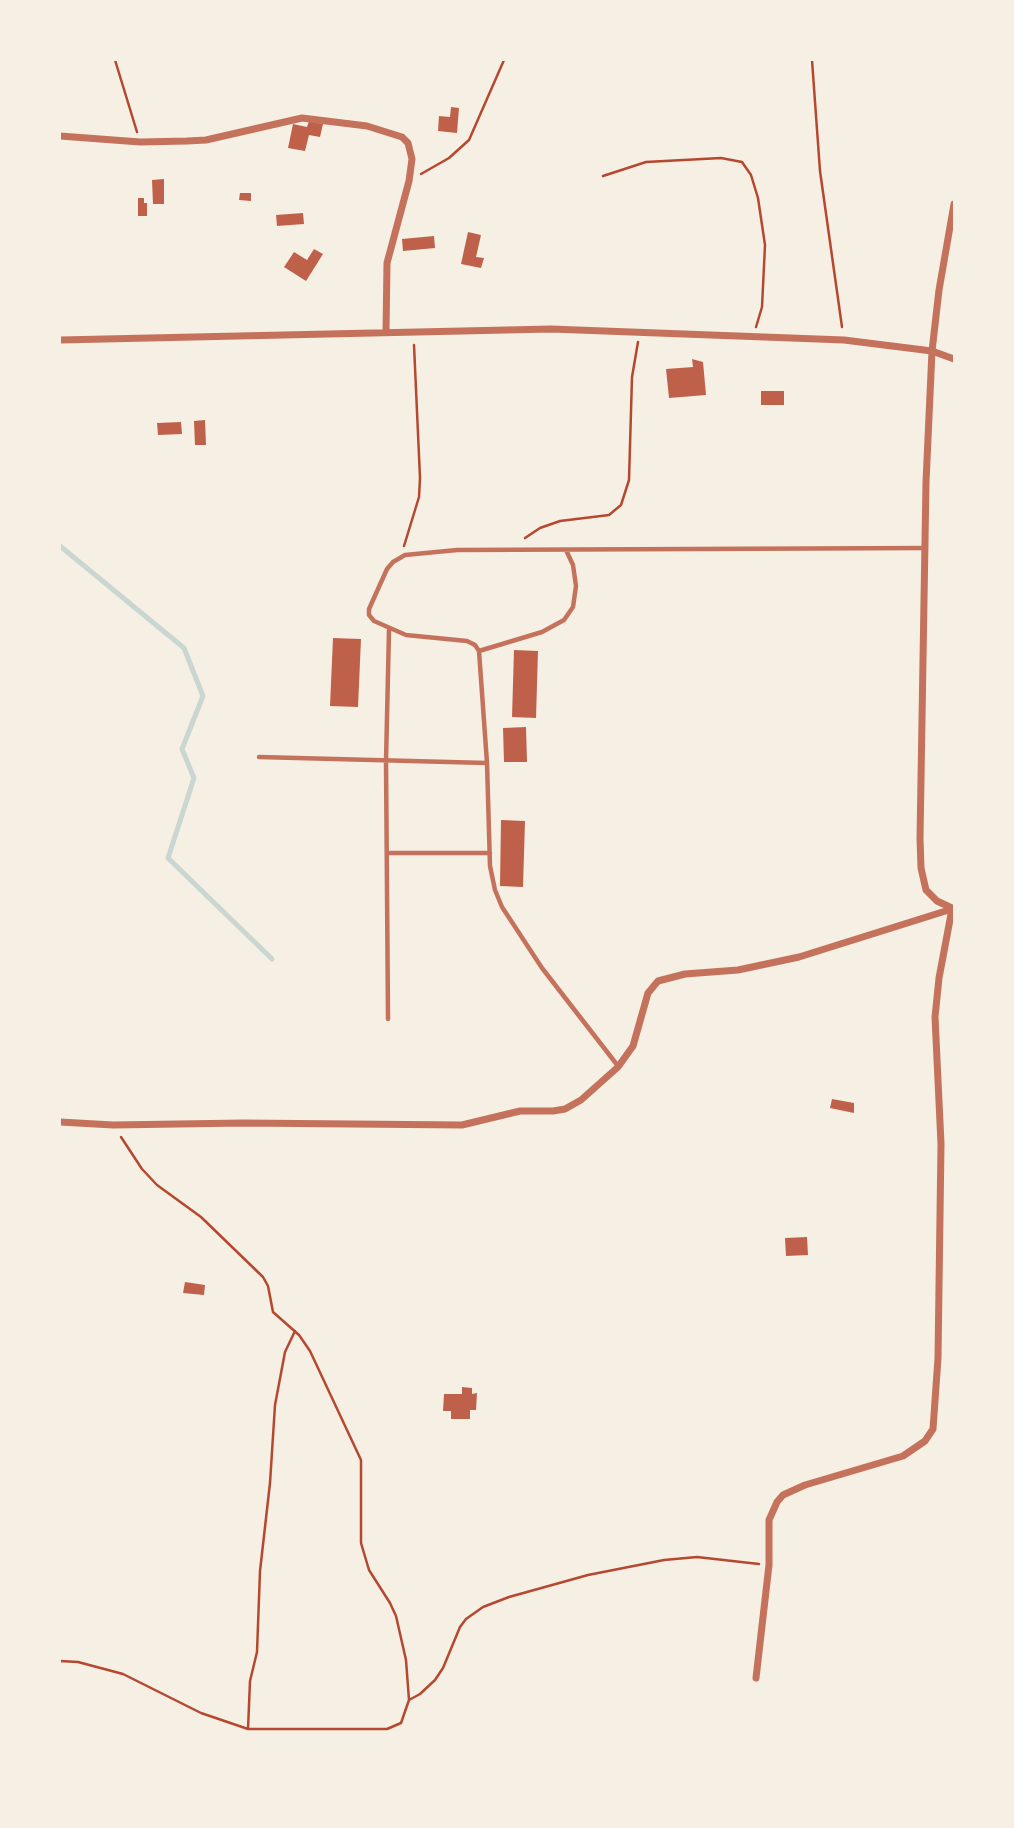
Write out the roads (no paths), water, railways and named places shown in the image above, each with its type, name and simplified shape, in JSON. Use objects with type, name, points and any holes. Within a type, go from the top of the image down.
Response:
[{"type":"street","points":[[60,136],[140,142],[205,140],[275,122],[321,118],[367,126],[402,137],[408,143],[412,154],[409,181],[387,263],[386,331]]},
{"type":"street","points":[[953,909],[930,896],[923,883],[921,868],[926,482],[932,351],[939,290],[954,204]]},
{"type":"street","points":[[60,340],[551,329],[844,340],[932,351],[954,359]]},
{"type":"street","points":[[60,1122],[113,1125],[462,1125],[520,1111],[565,1109],[582,1100],[618,1067],[633,1046],[648,993],[652,986],[664,978],[738,970],[799,957],[953,909]]},
{"type":"street","points":[[757,1678],[769,1565],[771,1510],[783,1495],[805,1485],[903,1456],[925,1441],[933,1429],[938,1358],[941,1144],[935,1017],[939,978],[953,909]]},
{"type":"lane","points":[[618,1067],[549,977],[502,907],[492,880],[479,651],[467,640],[421,638],[389,629],[370,618],[369,609],[387,569],[399,558],[435,551],[926,548]]},
{"type":"lane","points":[[479,651],[542,632],[564,620],[573,607],[576,586],[573,565],[566,550]]},
{"type":"lane","points":[[388,1019],[386,761],[389,629]]},
{"type":"lane","points":[[259,757],[486,763]]},
{"type":"lane","points":[[387,853],[489,853]]},
{"type":"waterway","points":[[60,546],[184,648],[203,696],[182,749],[194,778],[168,858],[272,959]]}]
